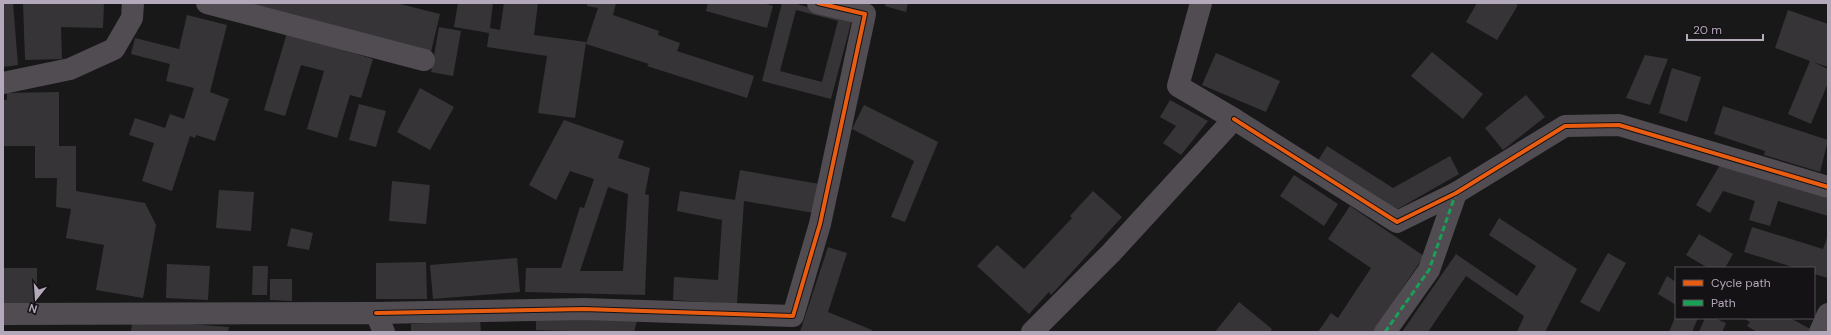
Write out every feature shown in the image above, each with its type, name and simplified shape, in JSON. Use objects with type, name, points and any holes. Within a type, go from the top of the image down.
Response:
[{"type":"street","points":[[3,84],[70,69],[114,49],[132,18],[133,3]]},
{"type":"street","points":[[207,3],[424,60]]},
{"type":"street","points":[[3,314],[380,323],[584,309],[793,316],[820,224],[865,14],[818,3]]},
{"type":"street","points":[[1202,3],[1178,86],[1234,119],[1396,222],[1456,193],[1565,126],[1619,125],[1828,187]]},
{"type":"street","points":[[1032,332],[1111,253],[1234,119]]},
{"type":"street","points":[[1385,332],[1429,270],[1456,193]]},
{"type":"street","points":[[1820,332],[1828,314]]},
{"type":"building","points":[[3,3],[13,3],[18,65],[3,67]]},
{"type":"building","points":[[23,3],[104,3],[103,28],[61,27],[62,59],[25,60]]},
{"type":"building","points":[[241,3],[396,3],[440,14],[430,56]]},
{"type":"building","points":[[458,3],[493,3],[490,28],[500,30],[504,3],[538,3],[534,35],[586,42],[575,118],[538,113],[547,56],[487,47],[489,33],[454,27]]},
{"type":"building","points":[[587,3],[616,3],[613,15],[659,31],[658,35],[680,43],[677,51],[754,76],[747,98],[647,66],[649,64],[586,44],[598,8],[587,6]]},
{"type":"building","points":[[708,3],[763,3],[773,6],[767,28],[706,11]]},
{"type":"building","points":[[782,3],[793,3],[852,19],[831,99],[762,81]],"holes":[[[796,10],[838,21],[822,82],[780,71]]]},
{"type":"building","points":[[886,3],[908,3],[906,12],[885,6]]},
{"type":"building","points":[[1477,3],[1514,3],[1518,5],[1497,40],[1466,22]]},
{"type":"building","points":[[1788,10],[1828,24],[1828,67],[1813,62],[1828,69],[1828,83],[1811,124],[1788,114],[1810,61],[1775,48]]},
{"type":"building","points":[[187,15],[227,25],[210,92],[229,99],[215,141],[196,135],[195,138],[190,136],[172,191],[142,181],[154,143],[129,135],[135,118],[165,128],[170,114],[184,119],[194,88],[166,81],[170,64],[131,54],[135,38],[179,49]]},
{"type":"building","points":[[439,27],[461,31],[453,76],[431,72]]},
{"type":"building","points":[[287,33],[373,59],[361,98],[350,95],[337,138],[307,129],[324,71],[301,65],[285,116],[264,110]]},
{"type":"building","points":[[1432,52],[1483,94],[1463,119],[1411,76]]},
{"type":"building","points":[[1216,53],[1280,81],[1266,112],[1202,85]]},
{"type":"building","points":[[1645,55],[1668,59],[1650,105],[1626,98]]},
{"type":"building","points":[[1672,68],[1701,77],[1687,122],[1659,113]]},
{"type":"building","points":[[420,88],[454,107],[430,150],[397,132]]},
{"type":"building","points":[[59,92],[59,146],[76,146],[76,191],[145,203],[156,225],[143,298],[96,290],[104,245],[66,238],[71,209],[56,207],[57,178],[35,178],[35,146],[3,146],[3,100],[7,100],[7,93]]},
{"type":"building","points":[[1526,95],[1545,117],[1503,150],[1485,128]]},
{"type":"building","points":[[1170,100],[1208,121],[1181,155],[1163,143],[1176,126],[1160,117]]},
{"type":"building","points":[[359,104],[386,111],[376,147],[349,140]]},
{"type":"building","points":[[864,105],[938,142],[905,222],[891,217],[914,161],[852,129]]},
{"type":"building","points":[[1723,106],[1828,140],[1820,172],[1764,155],[1765,151],[1714,134]]},
{"type":"building","points":[[564,120],[624,141],[618,158],[650,168],[645,194],[649,195],[645,295],[525,292],[526,268],[561,268],[580,207],[584,208],[594,179],[570,171],[556,200],[529,185]],"holes":[[[608,187],[628,194],[623,271],[580,271]]]},
{"type":"building","points":[[1327,146],[1393,188],[1450,156],[1459,174],[1389,214],[1314,167]]},
{"type":"building","points":[[1720,165],[1828,198],[1828,216],[1778,201],[1770,226],[1749,220],[1755,201],[1723,191],[1710,213],[1696,205]]},
{"type":"building","points":[[740,170],[819,184],[814,213],[744,201],[737,304],[673,300],[674,277],[718,280],[722,220],[677,211],[680,191],[735,200]]},
{"type":"building","points":[[1294,175],[1338,204],[1324,226],[1280,196]]},
{"type":"building","points":[[392,181],[430,185],[426,224],[389,221]]},
{"type":"building","points":[[219,190],[254,192],[251,231],[216,228]]},
{"type":"building","points":[[1093,191],[1122,217],[1051,295],[1049,292],[1029,314],[977,266],[997,245],[1024,269],[1072,218],[1070,216]]},
{"type":"building","points":[[1350,206],[1424,256],[1373,332],[1318,332],[1331,313],[1338,318],[1371,268],[1328,239]]},
{"type":"building","points":[[1499,218],[1577,269],[1545,332],[1517,332],[1524,316],[1466,276],[1428,332],[1402,332],[1456,254],[1517,296],[1536,266],[1489,235]]},
{"type":"building","points":[[1752,227],[1823,249],[1828,235],[1828,278],[1815,274],[1815,267],[1793,267],[1744,252]]},
{"type":"building","points":[[291,228],[313,233],[309,250],[287,246]]},
{"type":"building","points":[[1699,234],[1733,254],[1726,267],[1706,267],[1686,255]]},
{"type":"building","points":[[828,247],[847,253],[828,312],[872,330],[871,332],[800,332]]},
{"type":"building","points":[[1608,253],[1626,263],[1599,312],[1580,302]]},
{"type":"building","points":[[517,258],[520,292],[433,299],[430,265]]},
{"type":"building","points":[[426,262],[427,299],[376,299],[376,263]]},
{"type":"building","points":[[167,264],[210,266],[208,300],[166,298]]},
{"type":"building","points":[[253,266],[268,266],[267,295],[252,295]]},
{"type":"building","points":[[3,268],[37,268],[37,303],[3,303]]},
{"type":"building","points":[[1667,276],[1675,281],[1675,304],[1658,294]]},
{"type":"building","points":[[270,279],[292,279],[292,301],[270,300]]},
{"type":"building","points":[[1239,302],[1272,329],[1270,332],[1215,332]]},
{"type":"building","points":[[536,314],[638,317],[634,332],[597,332],[536,330]]},
{"type":"building","points":[[133,316],[176,323],[229,327],[228,332],[131,332]]},
{"type":"building","points":[[1675,317],[1675,319],[1698,319],[1692,332],[1669,332]]},
{"type":"building","points":[[1705,319],[1716,319],[1726,323],[1722,332],[1699,332]]},
{"type":"building","points":[[1745,319],[1792,319],[1816,332],[1757,332],[1747,326],[1750,322]]},
{"type":"building","points":[[480,320],[481,332],[411,332],[411,324]]},
{"type":"marked path","points":[[1385,332],[1429,270],[1456,193]]},
{"type":"cycle path","points":[[376,313],[584,309],[793,316],[820,224],[865,14],[818,3]]},
{"type":"cycle path","points":[[1234,119],[1397,222],[1456,193],[1565,126],[1619,125],[1828,187]]}]
